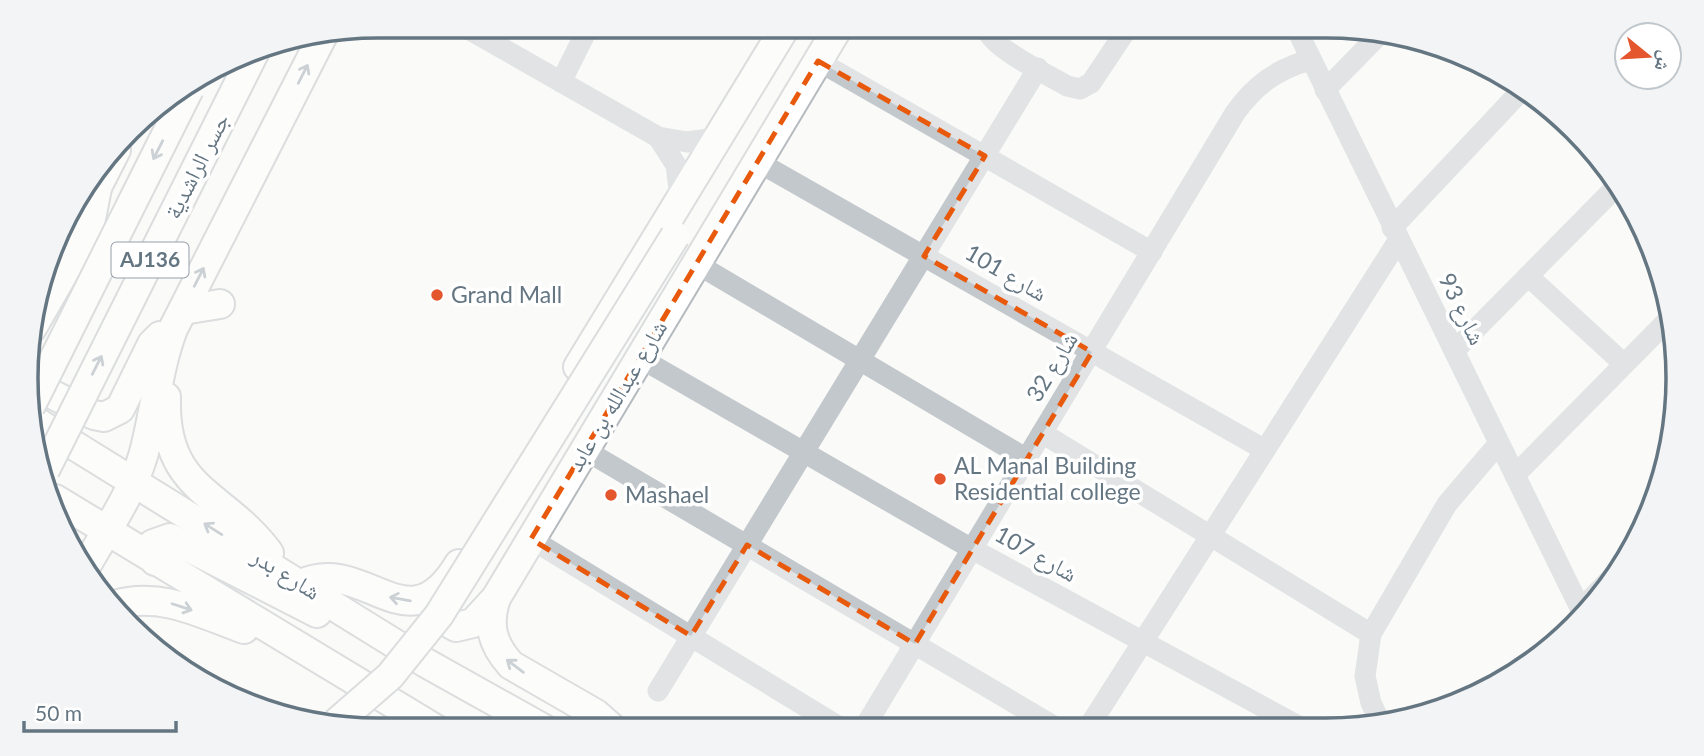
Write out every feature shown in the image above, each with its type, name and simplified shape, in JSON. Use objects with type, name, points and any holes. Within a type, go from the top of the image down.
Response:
[{"type":"main road","points":[[496,598],[474,623],[456,627],[448,623],[440,607],[448,582],[778,38]]},
{"type":"main road","name":"شارع عبدالله بن عابد","points":[[599,718],[511,665],[501,654],[491,627],[496,598],[640,358],[687,248],[796,38]]},
{"type":"main road","name":"شارع عبدالله بن عابد","points":[[368,718],[421,663],[456,616],[818,38]]},
{"type":"main road","name":"شارع عبدالله بن عابد","points":[[344,716],[390,676],[439,615],[687,248],[758,162],[832,38]]},
{"type":"main road","points":[[91,558],[134,480],[143,454],[157,381],[175,325],[319,44]]},
{"type":"main road","name":"جسر الراشدية","points":[[49,462],[249,64]]},
{"type":"main road","name":"جسر الراشدية","points":[[39,390],[184,100]]},
{"type":"main road","points":[[65,247],[97,188]]},
{"type":"main road","points":[[47,301],[84,238],[95,209],[97,188]]},
{"type":"main road","points":[[77,222],[82,217]]},
{"type":"main road","points":[[38,388],[94,415],[113,415],[120,409],[152,344],[175,325],[220,304]]},
{"type":"main road","points":[[175,325],[165,420],[169,443],[179,464],[201,491],[258,539],[276,569]]},
{"type":"main road","name":"شارع بدر","points":[[42,425],[478,694],[523,718]]},
{"type":"main road","points":[[63,504],[417,718]]},
{"type":"main road","points":[[155,561],[151,556],[153,544],[164,537],[170,538],[317,613],[374,628]]},
{"type":"main road","points":[[301,584],[316,577],[331,575],[346,578],[389,598],[415,602],[428,598],[448,582]]},
{"type":"main road","points":[[124,604],[147,600],[175,604],[307,652]]},
{"type":"main road","points":[[478,694],[553,699],[597,718]]},
{"type":"street","points":[[484,38],[658,137],[687,142],[716,138]]},
{"type":"street","points":[[561,82],[583,38]]},
{"type":"street","points":[[991,38],[1073,89],[1086,87],[1121,38]]},
{"type":"street","name":"شارع 93","points":[[1300,38],[1579,604]]},
{"type":"street","points":[[1325,90],[1373,41]]},
{"type":"street","name":"شارع 32","points":[[870,718],[1246,98],[1275,73],[1310,60]]},
{"type":"street","points":[[818,61],[1152,252]]},
{"type":"street","points":[[658,691],[1038,68]]},
{"type":"street","points":[[1094,718],[1265,450],[1395,234],[1516,97]]},
{"type":"street","points":[[658,137],[676,165],[680,198]]},
{"type":"street","name":"شارع 101","points":[[758,162],[1265,450]]},
{"type":"street","points":[[1454,351],[1610,193]]},
{"type":"street","points":[[687,248],[860,360],[1027,459]]},
{"type":"street","points":[[1528,276],[1624,364]]},
{"type":"street","points":[[1515,475],[1662,326]]},
{"type":"street","name":"شارع 107","points":[[640,358],[972,549],[1283,718]]},
{"type":"street","points":[[1042,433],[1371,634]]},
{"type":"street","points":[[1376,714],[1365,676],[1371,634],[1447,504],[1499,443]]},
{"type":"street","points":[[585,450],[1040,718]]},
{"type":"street","points":[[531,539],[825,718]]},
{"type":"highlighted area","points":[[818,61],[985,156],[924,256],[1092,352],[915,644],[747,545],[691,636],[531,539]]},
{"type":"place","name":"Grand Mall","points":[[437,295]]},
{"type":"place","name":"AL Manal Building Residential college","points":[[940,479]]},
{"type":"place","name":"Mashael","points":[[611,495]]}]
